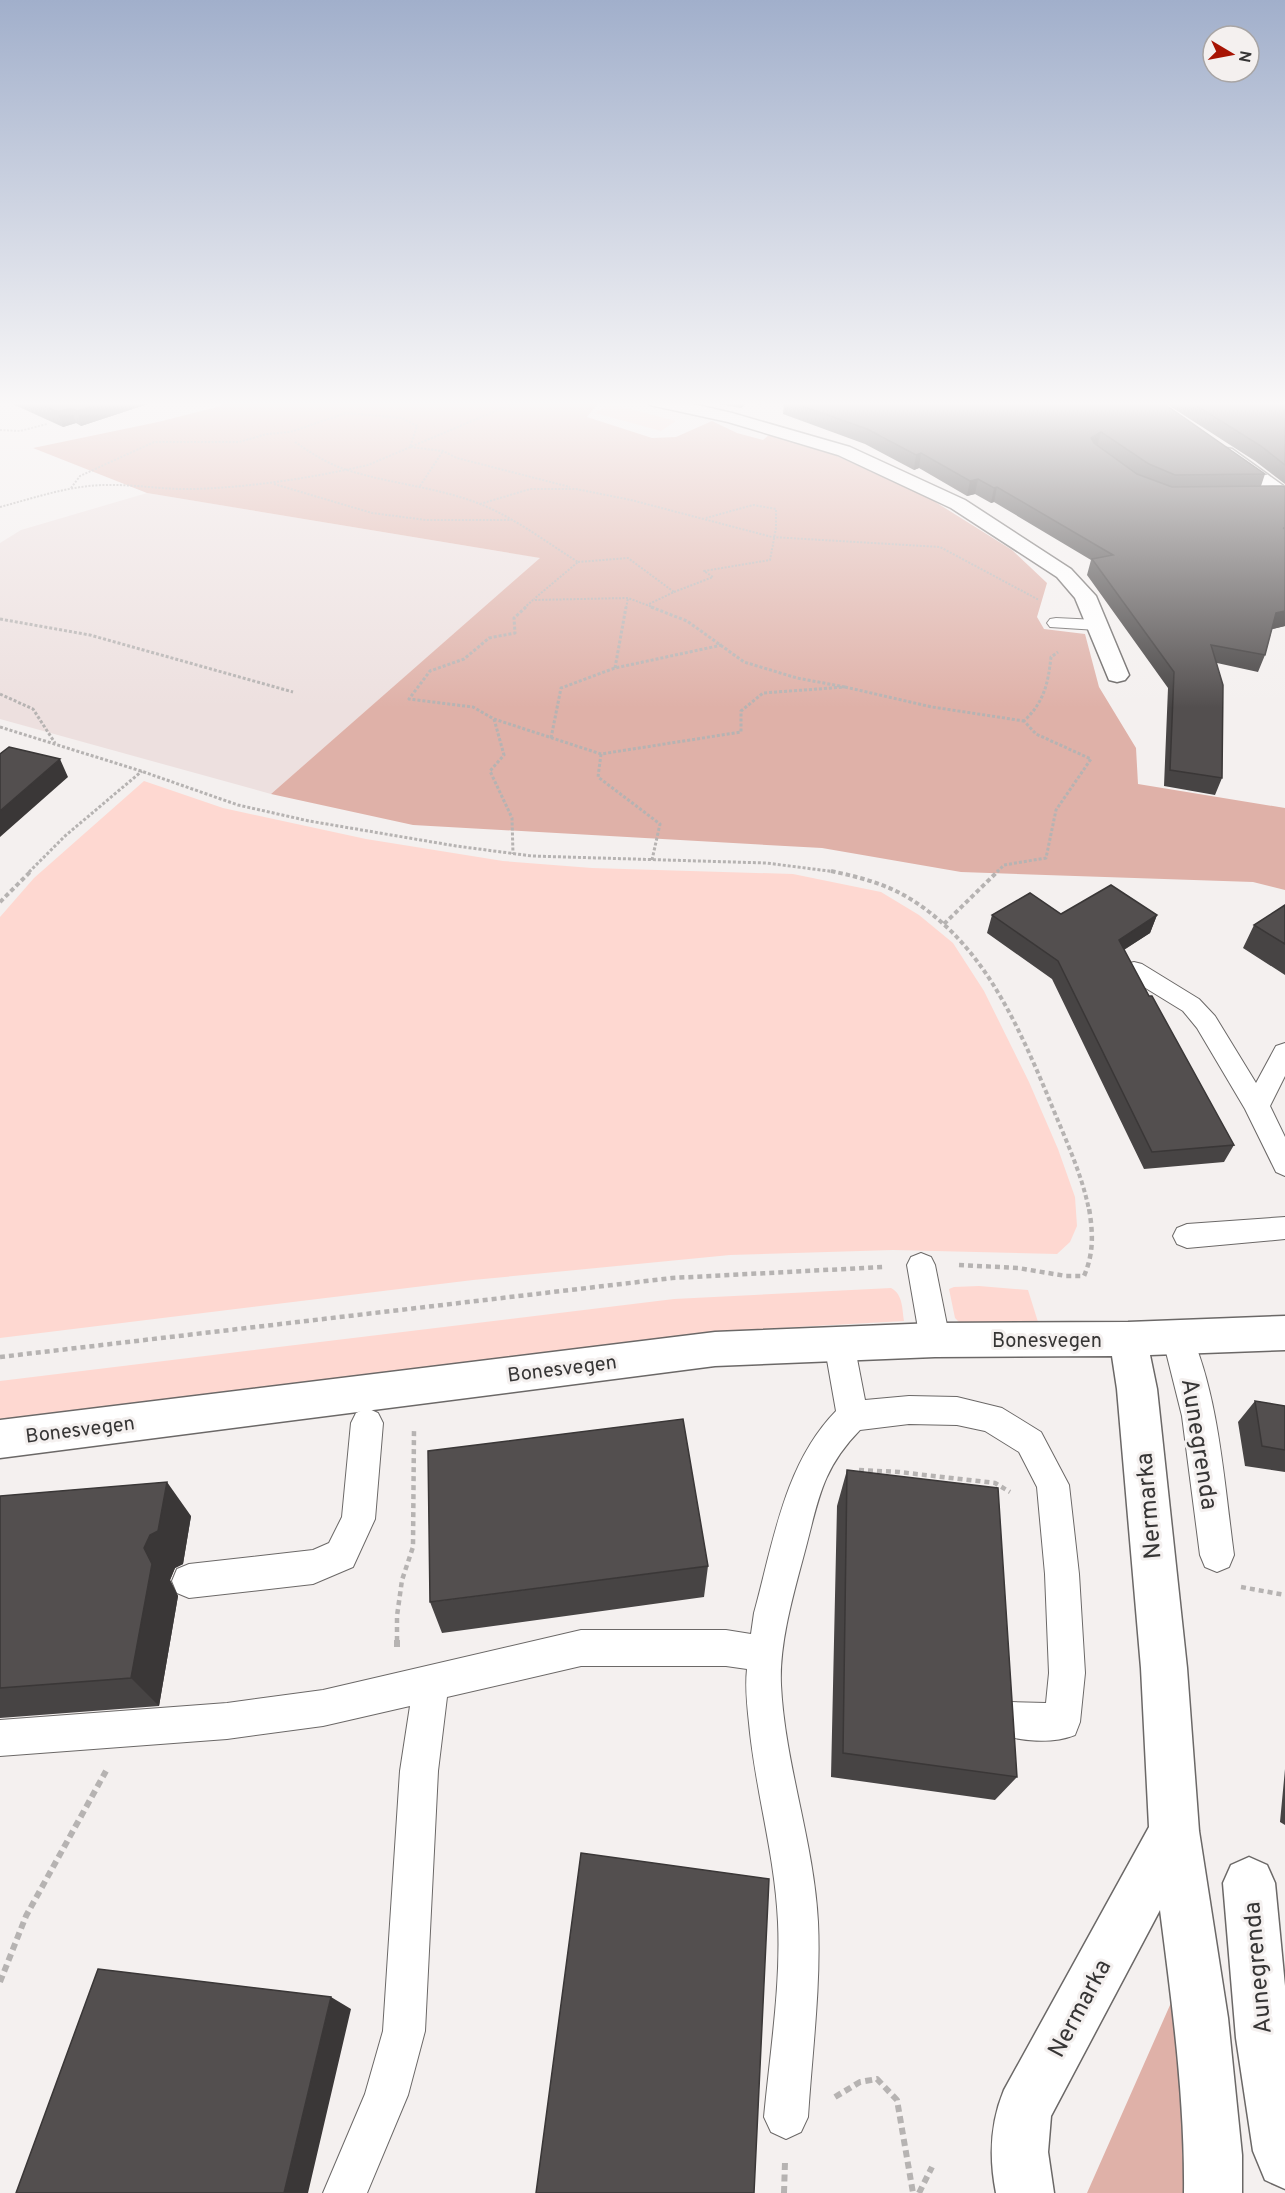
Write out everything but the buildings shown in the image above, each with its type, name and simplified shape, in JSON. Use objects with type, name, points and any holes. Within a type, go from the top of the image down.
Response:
[{"type":"street","points":[[957,503],[1064,573],[1084,596],[1117,675]]},
{"type":"street","points":[[1128,1339],[1285,1333]]},
{"type":"street","name":"Bonesvegen","points":[[0,1439],[715,1349],[935,1340],[1128,1339]]},
{"type":"street","name":"Nermarka","points":[[1128,1339],[1137,1389],[1164,1668],[1174,1831],[1202,2018],[1213,2155],[1213,2193]]},
{"type":"street","name":"Nermarka","points":[[1025,2193],[1020,2170],[1018,2140],[1024,2110],[1174,1831]]},
{"type":"street","name":"Aunegrenda","points":[[1249,1882],[1263,2038],[1285,2160]]},
{"type":"lane","points":[[1056,623],[1098,627]]},
{"type":"lane","points":[[1134,970],[1191,1005],[1206,1022],[1257,1106],[1285,1165]]},
{"type":"lane","points":[[1257,1106],[1285,1052]]},
{"type":"lane","points":[[1187,1236],[1285,1228]]},
{"type":"lane","points":[[921,1265],[935,1340]]},
{"type":"lane","name":"Aunegrenda","points":[[1177,1336],[1188,1366],[1217,1555]]},
{"type":"lane","points":[[839,1343],[852,1416]]},
{"type":"lane","points":[[786,2117],[796,1993],[798,1922],[788,1840],[770,1751],[763,1683],[771,1613],[806,1483],[829,1440],[852,1416],[909,1410],[957,1411],[991,1418],[1030,1442],[1053,1485],[1062,1574],[1067,1673],[1062,1722],[1011,1720]]},
{"type":"lane","points":[[189,1581],[313,1567],[341,1554],[358,1519],[367,1423]]},
{"type":"lane","points":[[0,1738],[227,1721],[301,1711],[581,1648],[726,1648],[766,1654]]},
{"type":"lane","points":[[345,2193],[386,2095],[404,2031],[419,1771],[415,1687]]},
{"type":"path","points":[[339,503],[372,513],[426,520],[511,520]]},
{"type":"path","points":[[637,503],[772,537],[940,548],[1024,594],[1098,627]]},
{"type":"path","points":[[480,504],[511,520],[578,562]]},
{"type":"path","points":[[647,605],[713,577],[704,571],[770,560],[772,537],[778,521],[776,509],[753,505],[703,519]]},
{"type":"path","points":[[674,592],[628,558],[578,562],[514,618],[515,633],[489,638],[464,659],[430,671],[409,699],[473,707],[494,719],[601,754],[741,732],[741,711],[763,693],[844,687]]},
{"type":"path","points":[[533,600],[628,597],[687,621],[744,662],[797,678],[932,707],[1024,721],[1036,734],[1091,759],[1056,810],[1047,858],[1004,865],[944,924]]},
{"type":"path","points":[[615,668],[628,597]]},
{"type":"path","points":[[0,619],[90,635],[293,692]]},
{"type":"path","points":[[1024,721],[1041,705],[1049,685],[1051,657],[1071,641],[1098,627]]},
{"type":"path","points":[[551,738],[561,688],[615,668],[723,645]]},
{"type":"path","points":[[0,694],[33,709],[56,744]]},
{"type":"path","points":[[494,719],[504,755],[490,771],[512,818],[513,854]]},
{"type":"path","points":[[0,726],[257,810],[403,838],[513,854],[760,863],[844,875],[880,885],[907,896],[944,924],[966,946],[1010,1014],[1077,1167],[1086,1197],[1092,1247],[1091,1265],[1084,1276],[1073,1278],[1041,1270],[995,1265],[921,1265],[672,1278],[0,1357]]},
{"type":"path","points":[[0,733],[6,729]]},
{"type":"path","points":[[601,754],[598,777],[660,824],[652,860]]},
{"type":"path","points":[[0,902],[64,836],[142,771]]},
{"type":"path","points":[[414,1417],[413,1547],[402,1580],[397,1616],[415,1687]]},
{"type":"path","points":[[806,1483],[849,1470],[899,1472],[995,1483],[1014,1494]]},
{"type":"path","points":[[0,1982],[26,1916],[132,1727]]},
{"type":"path","points":[[786,2117],[820,2106],[860,2082],[877,2079],[897,2100],[913,2193]]},
{"type":"path","points":[[919,2193],[932,2167]]},
{"type":"shaded area","points":[[112,503],[210,503],[541,558],[271,794],[0,719],[0,543],[21,530]]},
{"type":"shaded area","points":[[210,503],[938,503],[1012,550],[1047,583],[1037,617],[1044,629],[1085,634],[1099,687],[1136,748],[1138,784],[1285,808],[1285,890],[1253,882],[961,872],[822,848],[413,825],[271,794],[540,558]]},
{"type":"shaded area","points":[[144,781],[223,808],[366,839],[503,861],[592,868],[793,874],[881,892],[919,915],[953,943],[984,991],[1029,1082],[1058,1149],[1075,1197],[1077,1226],[1070,1242],[1057,1254],[893,1250],[730,1255],[473,1280],[0,1338],[0,917],[34,878]]},
{"type":"shaded area","points":[[979,1286],[1028,1290],[1038,1322],[959,1322],[955,1318],[949,1289]]},
{"type":"shaded area","points":[[891,1288],[900,1298],[904,1321],[744,1330],[0,1419],[0,1381],[674,1299]]},
{"type":"shaded area","points":[[1197,1944],[1221,2193],[1087,2193]]}]
